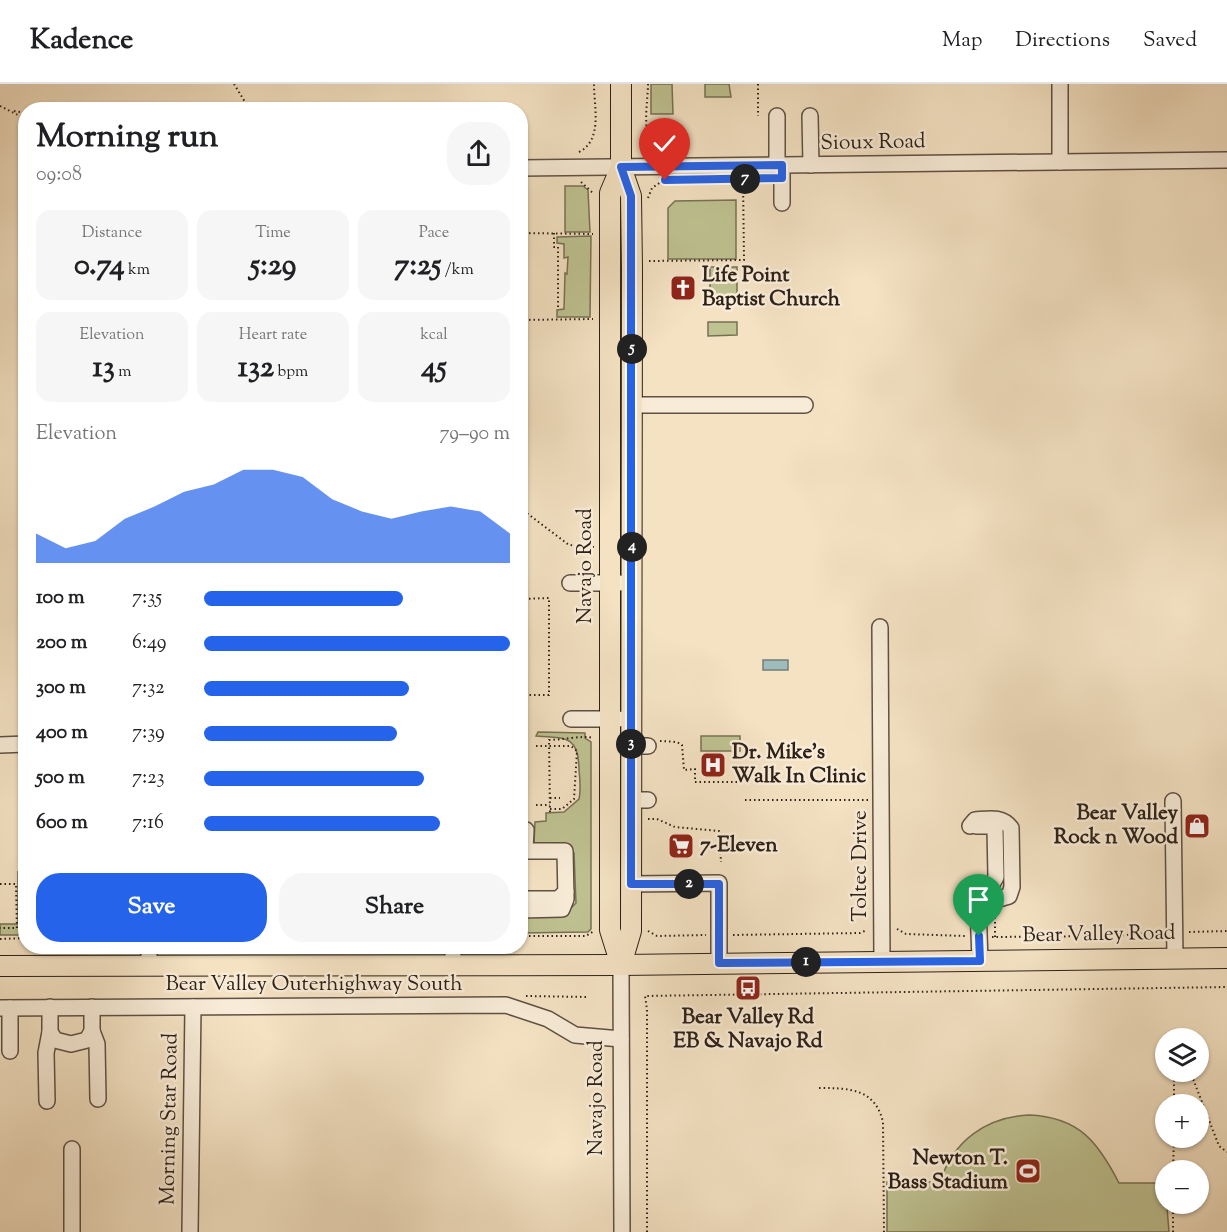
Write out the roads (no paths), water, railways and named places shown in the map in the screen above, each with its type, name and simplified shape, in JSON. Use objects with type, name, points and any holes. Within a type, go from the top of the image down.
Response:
[{"type":"main road","name":"Navajo Road","points":[[621,84],[621,167],[631,196],[631,719],[645,745],[631,884],[631,931],[621,965]]},
{"type":"main road","name":"Navajo Road","points":[[621,167],[610,193],[610,930],[621,965]]},
{"type":"main road","name":"Bear Valley Road","points":[[0,966],[150,956],[453,956],[621,965],[1227,958]]},
{"type":"street","points":[[1060,84],[1060,162]]},
{"type":"street","points":[[777,116],[782,203]]},
{"type":"street","points":[[810,116],[811,165]]},
{"type":"street","name":"Sioux Road","points":[[528,168],[1227,160]]},
{"type":"street","points":[[632,405],[805,405]]},
{"type":"street","points":[[570,583],[632,583]]},
{"type":"street","name":"Toltec Drive","points":[[880,627],[883,800],[882,961]]},
{"type":"street","points":[[571,719],[631,719]]},
{"type":"street","points":[[0,745],[18,744]]},
{"type":"street","points":[[1173,801],[1175,959]]},
{"type":"street","points":[[996,818],[1007,823],[1011,828],[1012,887],[1009,896],[975,899],[991,886],[996,877],[995,829],[992,826],[970,826],[975,820],[996,818]]},
{"type":"street","points":[[528,853],[565,851],[566,892],[562,909],[528,910]]},
{"type":"street","points":[[631,884],[719,884],[719,963]]},
{"type":"street","points":[[528,899],[558,899],[566,892]]},
{"type":"street","points":[[975,899],[980,961]]},
{"type":"street","name":"Navajo Road","points":[[621,965],[622,1232]]},
{"type":"street","name":"Bear Valley Outerhighway South","points":[[5,1008],[506,1005],[548,1019],[575,1035],[621,1039]]},
{"type":"street","points":[[47,1101],[46,1053],[50,1032],[50,1007]]},
{"type":"street","points":[[92,1007],[92,1031],[97,1044],[98,1099]]},
{"type":"street","name":"Morning Star Road","points":[[190,1232],[193,1007]]},
{"type":"street","points":[[5,1008],[10,1051]]},
{"type":"street","points":[[50,1032],[55,1040],[71,1044],[87,1040],[92,1031]]},
{"type":"street","points":[[72,1149],[72,1232]]},
{"type":"water","points":[[763,660],[788,660],[788,670],[763,670]]},
{"type":"place","name":"Life Point Baptist Church","points":[[683,288]]},
{"type":"place","name":"Dr. Mike's Walk In Clinic","points":[[713,765]]},
{"type":"place","name":"Bear Valley Rock n Wood","points":[[1197,826]]},
{"type":"place","name":"7-Eleven","points":[[681,846]]},
{"type":"place","name":"Bear Valley Rd EB & Navajo Rd","points":[[748,988]]},
{"type":"place","name":"Newton T. Bass Stadium","points":[[1028,1171]]}]
